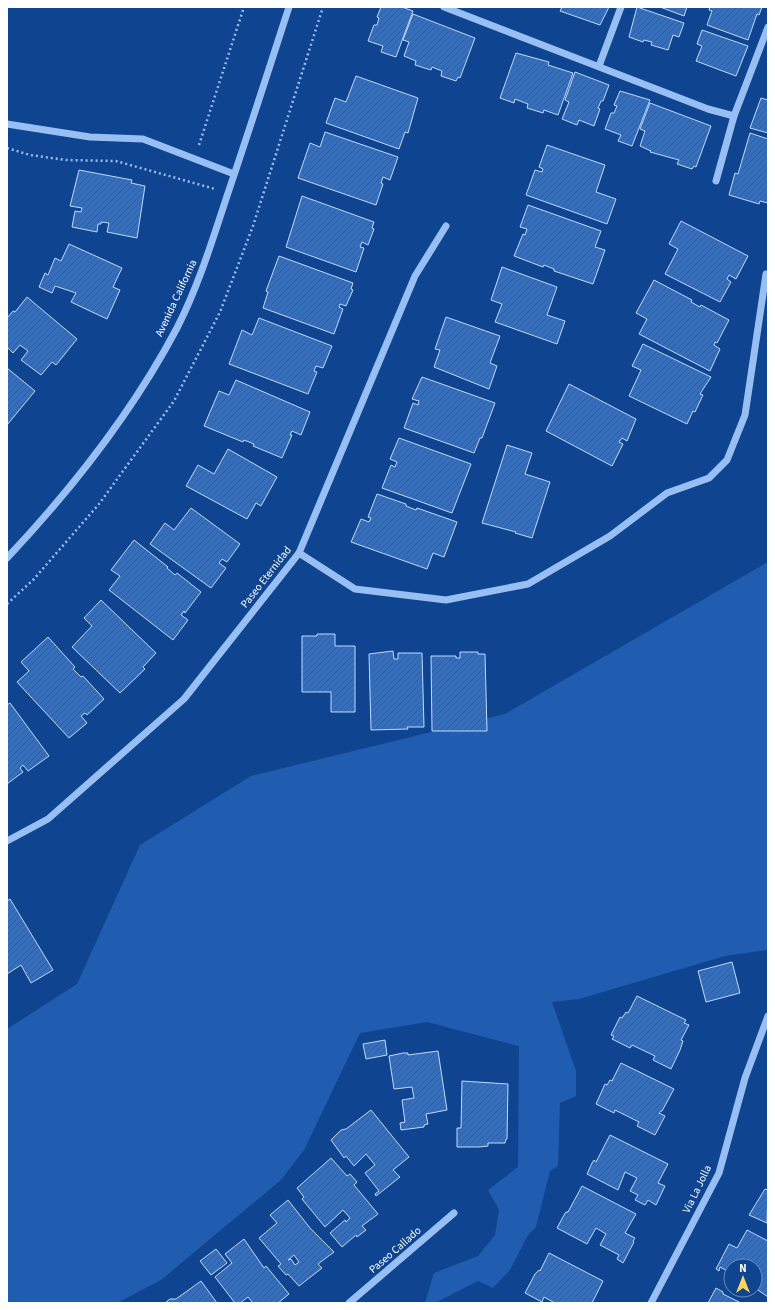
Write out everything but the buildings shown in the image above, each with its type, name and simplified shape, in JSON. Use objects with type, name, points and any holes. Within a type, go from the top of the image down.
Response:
[{"type":"street","name":"Avenida California","points":[[7,558],[51,512],[106,440],[145,383],[180,320],[203,267],[289,7]]},
{"type":"street","points":[[444,7],[465,10],[599,66],[708,109],[734,116]]},
{"type":"street","points":[[599,66],[621,7]]},
{"type":"street","points":[[716,181],[734,116],[768,27]]},
{"type":"street","points":[[7,124],[90,137],[143,139],[234,174]]},
{"type":"street","name":"Paseo Eternidad","points":[[7,842],[48,819],[184,699],[299,553],[415,276],[446,226]]},
{"type":"street","points":[[299,553],[355,589],[446,600],[528,584],[610,536],[667,493],[709,478],[727,460],[745,415],[766,274]]},
{"type":"street","name":"Via La Jolla","points":[[651,1303],[719,1173],[745,1078],[768,1016]]},
{"type":"street","name":"Paseo Callado","points":[[349,1303],[454,1213]]},
{"type":"path","points":[[194,159],[244,7]]},
{"type":"path","points":[[7,148],[30,154],[66,160],[116,161],[228,193]]},
{"type":"shaded area","points":[[768,562],[768,950],[725,956],[579,999],[552,1002],[576,1071],[576,1096],[560,1103],[558,1166],[550,1171],[536,1227],[528,1235],[510,1270],[493,1288],[478,1281],[435,1303],[425,1303],[434,1273],[478,1256],[495,1235],[499,1210],[488,1190],[518,1167],[519,1046],[427,1022],[360,1033],[304,1150],[281,1180],[161,1280],[117,1303],[7,1303],[7,1029],[77,984],[140,845],[251,776],[505,714]]}]
